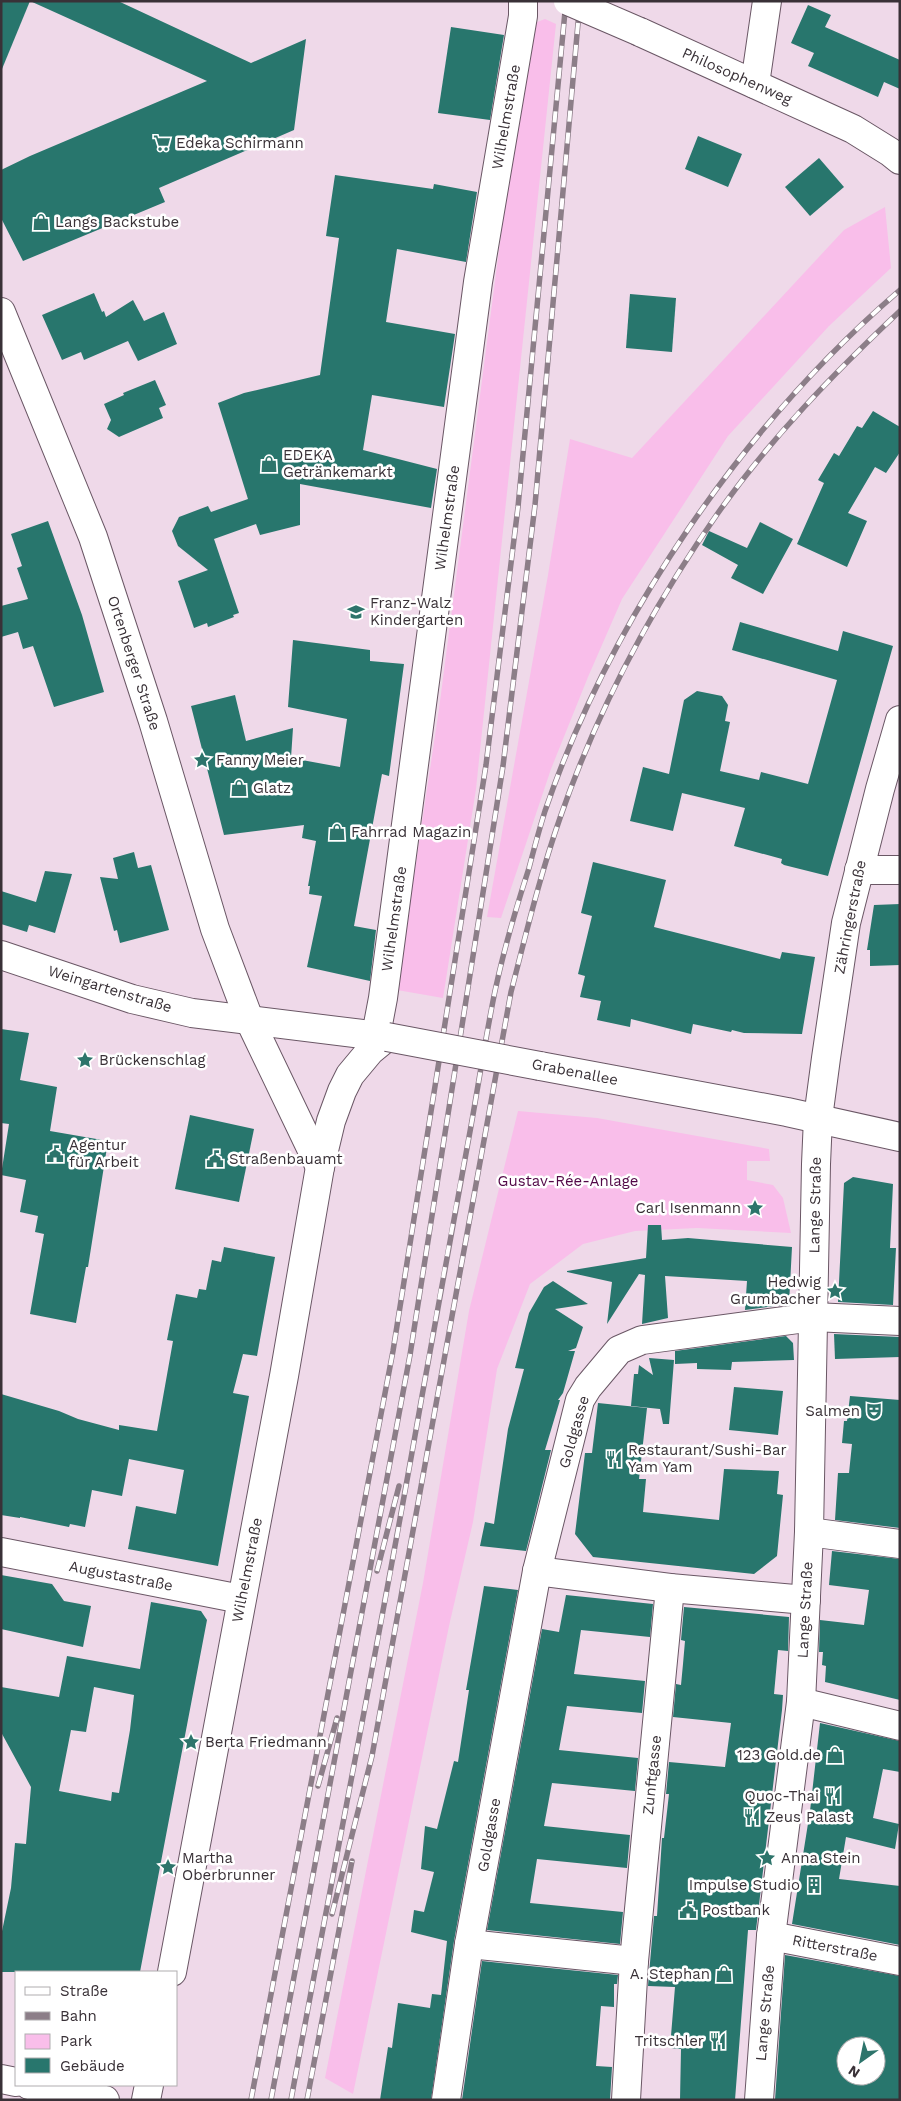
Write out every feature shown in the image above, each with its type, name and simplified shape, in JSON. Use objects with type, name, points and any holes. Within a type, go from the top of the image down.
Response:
[{"type":"street","name":"Wilhelmstraße","points":[[172,1971],[284,1376],[320,1167],[331,1121],[342,1091],[350,1075],[382,1036],[390,950],[478,282],[523,16],[523,1]]},
{"type":"street","name":"Philosophenweg","points":[[568,1],[854,129],[900,160]]},
{"type":"street","points":[[755,84],[767,1]]},
{"type":"street","name":"Ortenberger Straße","points":[[1,312],[93,537],[153,721],[215,929],[249,1019]]},
{"type":"street","name":"Zähringerstraße","points":[[818,1118],[846,923],[900,720]]},
{"type":"street","points":[[859,870],[900,870]]},
{"type":"street","name":"Weingartenstraße","points":[[1,955],[132,999],[192,1013],[249,1019]]},
{"type":"street","points":[[249,1019],[320,1167]]},
{"type":"street","name":"Grabenallee","points":[[249,1019],[382,1036],[818,1118],[900,1137]]},
{"type":"street","name":"Lange Straße","points":[[759,2100],[771,1936],[801,1702],[809,1532],[818,1118]]},
{"type":"street","name":"Goldgasse","points":[[446,2100],[469,1944],[537,1571],[580,1400],[588,1387],[619,1350],[642,1340],[813,1317],[900,1322]]},
{"type":"street","points":[[809,1532],[900,1544]]},
{"type":"street","name":"Augustastraße","points":[[1,1552],[242,1599]]},
{"type":"street","points":[[537,1571],[670,1588],[806,1600]]},
{"type":"street","name":"Zunftgasse","points":[[626,2100],[634,1961],[670,1588]]},
{"type":"street","points":[[801,1702],[900,1726]]},
{"type":"street","name":"Ritterstraße","points":[[771,1936],[900,1961]]},
{"type":"street","points":[[469,1944],[634,1961]]},
{"type":"street","points":[[1,2079],[15,2082]]},
{"type":"street","points":[[34,2086],[105,2100]]},
{"type":"street","points":[[146,2100],[149,2086]]},
{"type":"green space","points":[[545,19],[556,24],[476,789],[443,998],[397,990],[439,709],[528,29]]},
{"type":"green space","points":[[885,207],[891,268],[829,326],[728,436],[622,599],[551,769],[501,918],[487,917],[548,575],[570,439],[632,458],[844,230]]},
{"type":"green space","name":"Gustav-Rée-Anlage","points":[[518,1111],[597,1118],[769,1149],[770,1161],[747,1161],[747,1180],[773,1185],[783,1198],[791,1233],[697,1228],[635,1231],[583,1244],[530,1284],[497,1369],[473,1522],[449,1626],[353,2094],[325,2078],[423,1583],[469,1311]]},
{"type":"building","points":[[1,1],[30,1],[2,69],[1,69]]},
{"type":"building","name":"Edeka Schirmann","points":[[30,1],[118,1],[251,63],[306,39],[294,130],[159,188],[165,202],[23,261],[1,218],[1,170],[207,81]]},
{"type":"building","points":[[808,5],[831,15],[825,27],[900,60],[900,89],[884,82],[878,97],[808,66],[814,53],[791,43]]},
{"type":"building","points":[[451,27],[504,35],[490,120],[438,113]]},
{"type":"building","points":[[698,136],[742,154],[728,187],[685,169]]},
{"type":"building","points":[[819,158],[844,187],[810,216],[785,187]]},
{"type":"building","points":[[335,175],[433,189],[434,184],[477,192],[466,262],[397,249],[386,322],[455,334],[444,407],[372,395],[363,450],[437,469],[431,508],[300,484],[300,525],[260,535],[256,524],[214,539],[239,613],[233,615],[234,617],[208,627],[207,623],[194,628],[178,581],[208,570],[178,546],[172,531],[179,517],[208,506],[211,512],[248,499],[218,403],[244,393],[320,375],[339,238],[326,236]]},
{"type":"building","points":[[94,293],[106,317],[133,300],[144,321],[164,312],[177,344],[138,361],[128,341],[84,360],[81,352],[62,360],[42,315]]},
{"type":"building","points":[[630,294],[676,298],[672,352],[626,348]]},
{"type":"building","points":[[155,380],[166,405],[159,408],[163,418],[119,437],[107,429],[111,420],[104,404],[124,395],[123,393]]},
{"type":"building","points":[[873,411],[900,427],[900,452],[886,473],[875,467],[848,513],[867,521],[847,567],[797,544],[824,483],[818,480],[834,453],[839,456],[857,426],[862,428]]},
{"type":"building","points":[[48,521],[82,615],[104,692],[54,707],[33,646],[23,649],[18,632],[1,637],[1,606],[28,599],[17,568],[22,566],[11,534]]},
{"type":"building","points":[[760,522],[793,539],[763,594],[731,578],[738,565],[702,545],[709,531],[747,548]]},
{"type":"building","points":[[740,622],[838,651],[843,631],[893,646],[828,876],[784,865],[781,863],[782,859],[734,846],[745,808],[682,793],[673,831],[630,821],[643,767],[669,774],[684,700],[697,691],[722,696],[728,705],[725,721],[730,722],[720,771],[759,780],[761,772],[808,784],[837,680],[732,650]]},
{"type":"building","points":[[293,640],[370,650],[370,661],[404,664],[389,776],[382,774],[354,926],[376,930],[370,981],[307,967],[322,896],[309,894],[310,886],[308,886],[316,841],[302,838],[304,825],[224,835],[191,706],[235,695],[246,741],[293,728],[291,758],[340,767],[347,719],[288,707]]},
{"type":"building","points":[[134,852],[138,868],[151,865],[169,930],[120,943],[117,930],[114,931],[100,877],[118,879],[113,858]]},
{"type":"building","points":[[593,862],[666,880],[654,927],[780,959],[782,952],[815,957],[802,1034],[744,1033],[732,1030],[731,1032],[693,1024],[691,1034],[631,1019],[630,1027],[597,1020],[601,1001],[580,997],[585,976],[578,974],[592,916],[581,913]]},
{"type":"building","points":[[45,871],[72,874],[55,933],[29,925],[27,932],[1,924],[1,891],[36,902]]},
{"type":"building","points":[[900,904],[900,965],[870,966],[870,950],[867,950],[874,905]]},
{"type":"building","name":"Agentur für Arbeit","points":[[1,1029],[29,1033],[20,1080],[57,1087],[50,1131],[108,1141],[88,1267],[86,1267],[76,1323],[30,1314],[44,1234],[35,1232],[38,1216],[20,1212],[26,1180],[1,1175],[9,1124],[1,1123]]},
{"type":"building","name":"Straßenbauamt","points":[[190,1115],[254,1129],[239,1202],[175,1189]]},
{"type":"building","points":[[853,1177],[893,1184],[890,1248],[896,1248],[893,1305],[838,1302],[844,1183]]},
{"type":"building","points":[[648,1225],[661,1225],[662,1240],[688,1238],[792,1247],[789,1304],[745,1310],[747,1281],[665,1276],[668,1318],[642,1324],[645,1275],[639,1274],[607,1324],[612,1282],[567,1271],[646,1258]]},
{"type":"building","points":[[224,1247],[275,1257],[257,1356],[243,1354],[233,1393],[249,1396],[218,1566],[128,1549],[136,1506],[176,1514],[184,1470],[129,1459],[122,1496],[92,1490],[85,1527],[70,1524],[69,1527],[1,1515],[1,1394],[119,1430],[119,1425],[157,1431],[173,1341],[167,1340],[176,1294],[197,1298],[199,1289],[206,1290],[212,1260],[221,1262]]},
{"type":"building","points":[[553,1281],[588,1304],[555,1309],[583,1327],[576,1348],[568,1351],[575,1351],[563,1393],[558,1400],[560,1400],[545,1450],[551,1450],[526,1551],[480,1546],[485,1522],[494,1524],[508,1429],[524,1369],[515,1368],[529,1313],[544,1287]]},
{"type":"building","points":[[834,1334],[900,1337],[900,1357],[835,1359]]},
{"type":"building","points":[[786,1336],[793,1343],[794,1360],[732,1362],[731,1370],[697,1369],[697,1363],[675,1364],[675,1351]]},
{"type":"building","points":[[649,1358],[674,1360],[669,1424],[663,1424],[660,1409],[631,1406],[634,1374],[638,1374],[639,1365],[653,1375]]},
{"type":"building","points":[[734,1387],[783,1391],[778,1435],[729,1430]]},
{"type":"building","points":[[850,1396],[900,1400],[900,1528],[835,1520],[838,1473],[849,1473],[852,1444],[842,1443],[844,1421],[847,1421]]},
{"type":"building","points":[[598,1403],[647,1408],[639,1479],[646,1479],[643,1512],[719,1520],[724,1469],[779,1471],[777,1494],[783,1495],[777,1556],[754,1574],[593,1557],[575,1534],[585,1453],[592,1453]]},
{"type":"building","points":[[832,1551],[900,1559],[900,1700],[825,1682],[826,1666],[822,1665],[823,1652],[819,1652],[820,1620],[864,1625],[869,1590],[829,1585]]},
{"type":"building","points":[[1,1575],[52,1584],[64,1601],[91,1606],[83,1647],[1,1629]]},
{"type":"building","points":[[484,1586],[518,1590],[454,1941],[431,2100],[380,2100],[388,2047],[392,2048],[398,2003],[430,2008],[432,1994],[441,1995],[447,1941],[411,1932],[414,1910],[424,1912],[434,1872],[421,1869],[425,1826],[437,1829],[454,1761],[458,1762],[469,1690],[466,1690]]},
{"type":"building","points":[[566,1595],[653,1604],[650,1637],[581,1630],[574,1674],[645,1681],[642,1713],[567,1706],[559,1750],[638,1758],[635,1791],[552,1783],[544,1826],[630,1835],[627,1868],[537,1859],[530,1903],[623,1912],[620,1944],[487,1930],[542,1629],[559,1632]]},
{"type":"building","points":[[151,1602],[201,1611],[207,1620],[140,1971],[1,1972],[1,1936],[11,1888],[15,1843],[26,1844],[31,1787],[1,1732],[1,1687],[59,1697],[67,1656],[140,1669]],"holes":[[[94,1687],[134,1695],[119,1793],[112,1792],[111,1801],[59,1791],[71,1730],[86,1732]]]},
{"type":"building","points":[[684,1607],[789,1617],[788,1651],[778,1650],[774,1694],[783,1695],[782,1710],[756,1930],[748,1930],[735,2100],[680,2100],[681,2049],[670,2048],[675,1987],[648,1986],[654,1916],[657,1916],[662,1838],[664,1838],[669,1794],[666,1794],[669,1762],[725,1767],[731,1723],[673,1717],[676,1684],[681,1685],[685,1641],[681,1640]]},
{"type":"building","points":[[820,1723],[900,1741],[900,1772],[883,1769],[873,1818],[899,1824],[895,1849],[846,1837],[839,1879],[900,1886],[900,1945],[792,1924],[810,1811]]},
{"type":"building","points":[[785,1955],[900,1976],[900,2100],[775,2100]]},
{"type":"building","points":[[482,1961],[618,1975],[617,1984],[614,1984],[614,2007],[601,2006],[596,2066],[612,2067],[610,2100],[462,2100]]},
{"type":"railway","points":[[251,2100],[393,1351],[486,765],[518,507],[566,1]]},
{"type":"railway","points":[[271,2100],[410,1355],[503,766],[535,505],[580,1]]},
{"type":"railway","points":[[291,2100],[390,1572],[492,1008],[506,944],[545,811],[573,738],[607,666],[646,596],[689,528],[737,462],[788,401],[843,343],[900,290]]},
{"type":"railway","points":[[332,1914],[372,1756],[511,992],[540,883],[560,818],[591,738],[628,661],[671,585],[718,513],[781,433],[851,358],[900,311]]},
{"type":"railway","points":[[377,1571],[399,1486]]},
{"type":"railway","points":[[318,1786],[337,1718]]},
{"type":"railway","points":[[307,2100],[352,1861]]},
{"type":"place","name":"Edeka Schirmann","points":[[162,143]]},
{"type":"place","name":"Langs Backstube","points":[[41,222]]},
{"type":"place","name":"EDEKA Getränkemarkt","points":[[269,464]]},
{"type":"place","name":"Franz-Walz Kindergarten","points":[[356,612]]},
{"type":"place","name":"Fanny Meier","points":[[202,760]]},
{"type":"place","name":"Glatz","points":[[239,788]]},
{"type":"place","name":"Fahrrad Magazin","points":[[337,832]]},
{"type":"place","name":"Brückenschlag","points":[[85,1060]]},
{"type":"place","name":"Agentur für Arbeit","points":[[55,1154]]},
{"type":"place","name":"Straßenbauamt","points":[[215,1159]]},
{"type":"place","name":"Carl Isenmann","points":[[755,1208]]},
{"type":"place","name":"Hedwig Grumbacher","points":[[835,1291]]},
{"type":"place","name":"Salmen","points":[[874,1411]]},
{"type":"place","name":"Restaurant/Sushi-Bar Yam Yam","points":[[614,1459]]},
{"type":"place","name":"Berta Friedmann","points":[[191,1742]]},
{"type":"place","name":"123 Gold.de","points":[[835,1755]]},
{"type":"place","name":"Quoc-Thai","points":[[833,1796]]},
{"type":"place","name":"Zeus Palast","points":[[752,1817]]},
{"type":"place","name":"Anna Stein","points":[[767,1858]]},
{"type":"place","name":"Martha Oberbrunner","points":[[168,1867]]},
{"type":"place","name":"Impulse Studio","points":[[814,1885]]},
{"type":"place","name":"Postbank","points":[[688,1910]]},
{"type":"place","name":"A. Stephan","points":[[724,1974]]},
{"type":"place","name":"Tritschler","points":[[718,2041]]}]
